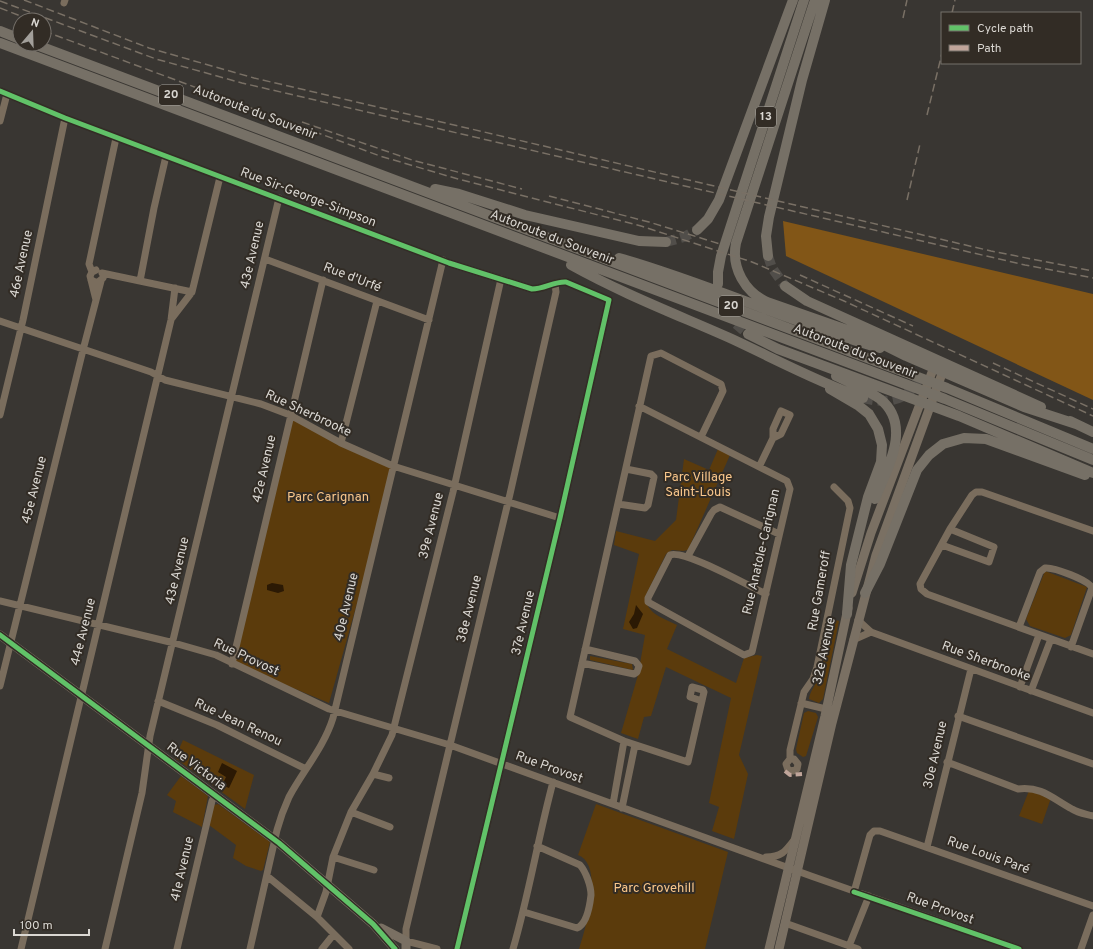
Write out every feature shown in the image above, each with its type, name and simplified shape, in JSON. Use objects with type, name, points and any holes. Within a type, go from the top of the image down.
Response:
[{"type":"highway","points":[[697,230],[708,219],[716,207],[793,0]]},
{"type":"highway","name":"13","points":[[718,284],[718,266],[804,0]]},
{"type":"highway","name":"13","points":[[815,0],[740,229],[735,251],[736,266],[743,283],[756,296],[777,306],[870,338],[906,356]]},
{"type":"highway","points":[[768,256],[766,236],[769,217],[802,80],[826,0]]},
{"type":"highway","points":[[0,31],[12,36]]},
{"type":"highway","name":"Autoroute du Souvenir","points":[[0,43],[945,399],[1093,460]]},
{"type":"highway","name":"Autoroute du Souvenir","points":[[52,51],[910,373],[1093,449]]},
{"type":"highway","points":[[399,181],[459,194],[532,216],[639,241],[666,242]]},
{"type":"highway","points":[[552,239],[658,269],[806,324],[906,356],[931,368],[1024,406],[1076,424]]},
{"type":"highway","points":[[544,249],[605,283],[733,340],[811,377],[863,398]]},
{"type":"highway","points":[[785,286],[807,301],[957,368],[1093,432]]},
{"type":"highway","points":[[748,334],[771,346],[944,410],[1093,473]]},
{"type":"highway","points":[[799,356],[877,397],[887,407],[895,422],[896,437],[893,451],[852,558]]},
{"type":"highway","points":[[811,377],[865,410],[874,421],[881,436],[883,449],[881,462],[868,497],[852,558],[848,578],[847,614]]},
{"type":"highway","points":[[865,593],[880,564],[917,470],[929,455],[943,444],[964,438],[986,439],[1093,478]]},
{"type":"main road","name":"32e Avenue","points":[[769,949],[795,838],[931,368]]},
{"type":"main road","name":"32e Avenue","points":[[779,949],[798,872],[831,710],[847,614],[867,544],[931,368]]},
{"type":"main road","name":"Rue Victoria","points":[[0,635],[275,840],[373,924],[395,949]]},
{"type":"main road","name":"Rue Victoria","points":[[373,924],[406,945]]},
{"type":"main road","points":[[388,940],[406,945]]},
{"type":"street","name":"Rue Sir-George-Simpson","points":[[0,91],[116,138],[443,260],[532,289],[561,282],[568,282],[607,298],[609,302]]},
{"type":"street","points":[[0,121],[7,94]]},
{"type":"street","name":"46e Avenue","points":[[0,415],[21,328],[66,118]]},
{"type":"street","name":"45e Avenue","points":[[96,300],[89,264],[116,138]]},
{"type":"street","points":[[140,281],[166,156]]},
{"type":"street","name":"44e Avenue","points":[[171,320],[192,292],[220,177]]},
{"type":"street","name":"43e Avenue","points":[[105,949],[142,793],[148,746],[158,701],[174,643],[231,396],[279,198]]},
{"type":"street","name":"Rue d'Urfé","points":[[265,259],[429,320]]},
{"type":"street","name":"40e Avenue","points":[[250,949],[275,840],[286,803],[326,736],[335,711],[392,466],[443,260]]},
{"type":"street","points":[[102,273],[103,277],[101,281],[94,283],[91,276],[98,270],[102,273],[192,292]]},
{"type":"street","name":"39e Avenue","points":[[316,917],[327,883],[333,857],[351,812],[373,774],[393,728],[454,485],[501,279]]},
{"type":"street","name":"42e Avenue","points":[[232,664],[323,280]]},
{"type":"street","name":"45e Avenue","points":[[0,686],[82,350],[101,281]]},
{"type":"street","name":"38e Avenue","points":[[406,945],[406,930],[508,502],[556,292],[555,284]]},
{"type":"street","name":"44e Avenue","points":[[21,949],[171,320],[175,288]]},
{"type":"street","points":[[341,443],[377,301]]},
{"type":"street","name":"37e Avenue","points":[[457,949],[560,518],[609,302]]},
{"type":"street","name":"Rue Sherbrooke","points":[[0,321],[165,380],[261,404],[290,415],[341,443],[392,466],[560,518]]},
{"type":"street","points":[[701,437],[723,391],[721,384],[662,353],[650,356],[570,717],[624,741],[688,762],[702,701]]},
{"type":"street","name":"Rue Anatole-Carignan","points":[[639,406],[760,466],[790,484],[752,652],[744,655],[648,602],[648,598],[670,555],[674,553],[688,556]]},
{"type":"street","points":[[760,466],[773,438]]},
{"type":"street","points":[[618,504],[645,508],[648,504],[651,491],[654,477],[650,474],[626,469]]},
{"type":"street","name":"Rue Gameroff","points":[[790,759],[790,750],[804,692],[813,679],[817,667],[850,508],[848,500],[834,487]]},
{"type":"street","points":[[1093,531],[982,492],[976,492],[972,495],[950,529],[921,580],[920,587],[922,590],[1019,628],[1093,654]]},
{"type":"street","points":[[766,594],[688,556],[711,514],[714,510],[720,508],[779,534]]},
{"type":"street","points":[[942,545],[989,562],[994,547],[950,529]]},
{"type":"street","points":[[1019,628],[1040,572],[1045,568],[1051,568],[1087,582],[1091,586],[1091,592],[1071,647]]},
{"type":"street","name":"Rue Provost","points":[[0,601],[98,626],[174,643],[216,655],[232,664],[335,711],[450,745],[798,872],[1019,949]]},
{"type":"street","name":"Rue Sherbrooke","points":[[858,620],[871,632],[1093,713]]},
{"type":"street","points":[[853,640],[871,632]]},
{"type":"street","points":[[1020,687],[1039,635]]},
{"type":"street","points":[[1031,691],[1051,639]]},
{"type":"street","points":[[582,663],[634,674],[637,672],[639,666],[634,661],[585,649]]},
{"type":"street","name":"30e Avenue","points":[[926,847],[970,669]]},
{"type":"street","name":"Rue Jean Renou","points":[[158,701],[217,725],[306,769]]},
{"type":"street","points":[[801,703],[831,710]]},
{"type":"street","points":[[958,716],[1093,764]]},
{"type":"street","points":[[613,804],[624,741]]},
{"type":"street","points":[[622,808],[635,745]]},
{"type":"street","points":[[947,762],[1018,789],[1030,788],[1052,795],[1073,810],[1093,816]]},
{"type":"street","points":[[373,774],[389,778]]},
{"type":"street","points":[[514,949],[524,912],[537,846],[553,782]]},
{"type":"street","name":"41e Avenue","points":[[177,949],[212,801],[215,795]]},
{"type":"street","points":[[351,812],[390,827]]},
{"type":"street","name":"Rue Louis Paré","points":[[854,892],[870,835],[874,832],[880,831],[1093,906]]},
{"type":"street","points":[[760,857],[780,856],[795,838]]},
{"type":"street","points":[[524,912],[577,928],[584,922],[591,894],[584,870],[580,865],[537,846]]},
{"type":"street","points":[[333,857],[374,870]]},
{"type":"street","points":[[267,876],[316,917],[350,949]]},
{"type":"street","points":[[849,946],[870,896]]},
{"type":"street","points":[[1081,949],[1093,915]]},
{"type":"street","points":[[785,923],[858,949]]},
{"type":"street","points":[[322,949],[334,934]]},
{"type":"street","points":[[406,945],[422,944],[437,949]]},
{"type":"green space","name":"Parc Carignan","points":[[290,416],[395,468],[329,703],[233,663]]},
{"type":"green space","name":"Parc Village Saint-Louis","points":[[718,449],[730,455],[688,550],[672,550],[666,554],[645,597],[649,608],[656,615],[677,625],[667,649],[736,683],[744,658],[757,655],[762,656],[739,755],[748,774],[734,839],[712,831],[719,807],[709,803],[731,698],[666,667],[651,716],[644,717],[638,739],[621,733],[638,675],[645,635],[623,629],[639,554],[614,545],[616,531],[655,541],[676,520],[684,459],[709,470]]},
{"type":"green space","points":[[1045,571],[1087,587],[1071,635],[1065,638],[1030,626],[1026,619]]},
{"type":"green space","points":[[832,619],[839,621],[823,699],[819,703],[809,699],[821,670]]},
{"type":"green space","points":[[590,656],[632,664],[633,670],[590,660]]},
{"type":"green space","points":[[808,711],[816,713],[818,717],[806,756],[803,757],[797,753],[796,749],[804,713]]},
{"type":"green space","points":[[183,740],[254,775],[245,809],[175,758]]},
{"type":"green space","points":[[181,776],[208,796],[202,827],[173,812],[176,801],[167,795]]},
{"type":"green space","points":[[1030,788],[1052,795],[1042,824],[1019,816]]},
{"type":"green space","points":[[218,804],[270,842],[263,870],[261,871],[246,866],[233,858],[236,845],[209,825],[214,805]]},
{"type":"green space","name":"Parc Grovehill","points":[[596,804],[728,852],[705,949],[579,949],[591,899],[592,884],[590,871],[586,861],[578,855]]},
{"type":"shaded area","points":[[783,221],[1093,294],[1093,400],[786,256]]},
{"type":"shaded area","points":[[272,583],[283,585],[284,591],[278,593],[267,590],[267,585]]},
{"type":"shaded area","points":[[636,605],[643,614],[637,628],[633,629],[629,622],[634,614]]},
{"type":"shaded area","points":[[222,763],[237,771],[229,788],[222,785],[226,777],[218,772]]},
{"type":"tunnel","points":[[666,242],[684,237],[697,230]]},
{"type":"tunnel","points":[[768,256],[772,268],[785,286]]},
{"type":"tunnel","points":[[721,298],[735,323],[748,334]]},
{"type":"tunnel","points":[[863,398],[883,401],[899,398],[906,394],[918,381],[922,371]]},
{"type":"railway","points":[[24,0],[149,48],[254,78],[991,251],[1093,271]]},
{"type":"railway","points":[[903,18],[907,0]]},
{"type":"railway","points":[[952,12],[955,0]]},
{"type":"railway","points":[[0,1],[156,59],[242,83],[1025,265],[1093,278]]},
{"type":"railway","points":[[0,8],[12,13]]},
{"type":"railway","points":[[52,34],[380,156],[458,179],[641,226],[752,262],[844,301],[1093,416]]},
{"type":"railway","points":[[927,115],[941,57]]},
{"type":"railway","points":[[302,122],[412,160],[522,189]]},
{"type":"railway","points":[[907,200],[920,144]]},
{"type":"railway","points":[[549,196],[649,222],[720,244]]},
{"type":"railway","points":[[800,275],[913,326]]},
{"type":"railway","points":[[993,363],[1093,409]]},
{"type":"marked path","points":[[785,771],[790,775],[802,774]]},
{"type":"cycle path","points":[[0,91],[65,118],[449,263],[532,289],[566,282],[609,300],[560,518],[457,949]]},
{"type":"cycle path","points":[[0,635],[279,843],[373,924],[395,949]]},
{"type":"cycle path","points":[[854,892],[1019,949]]}]
